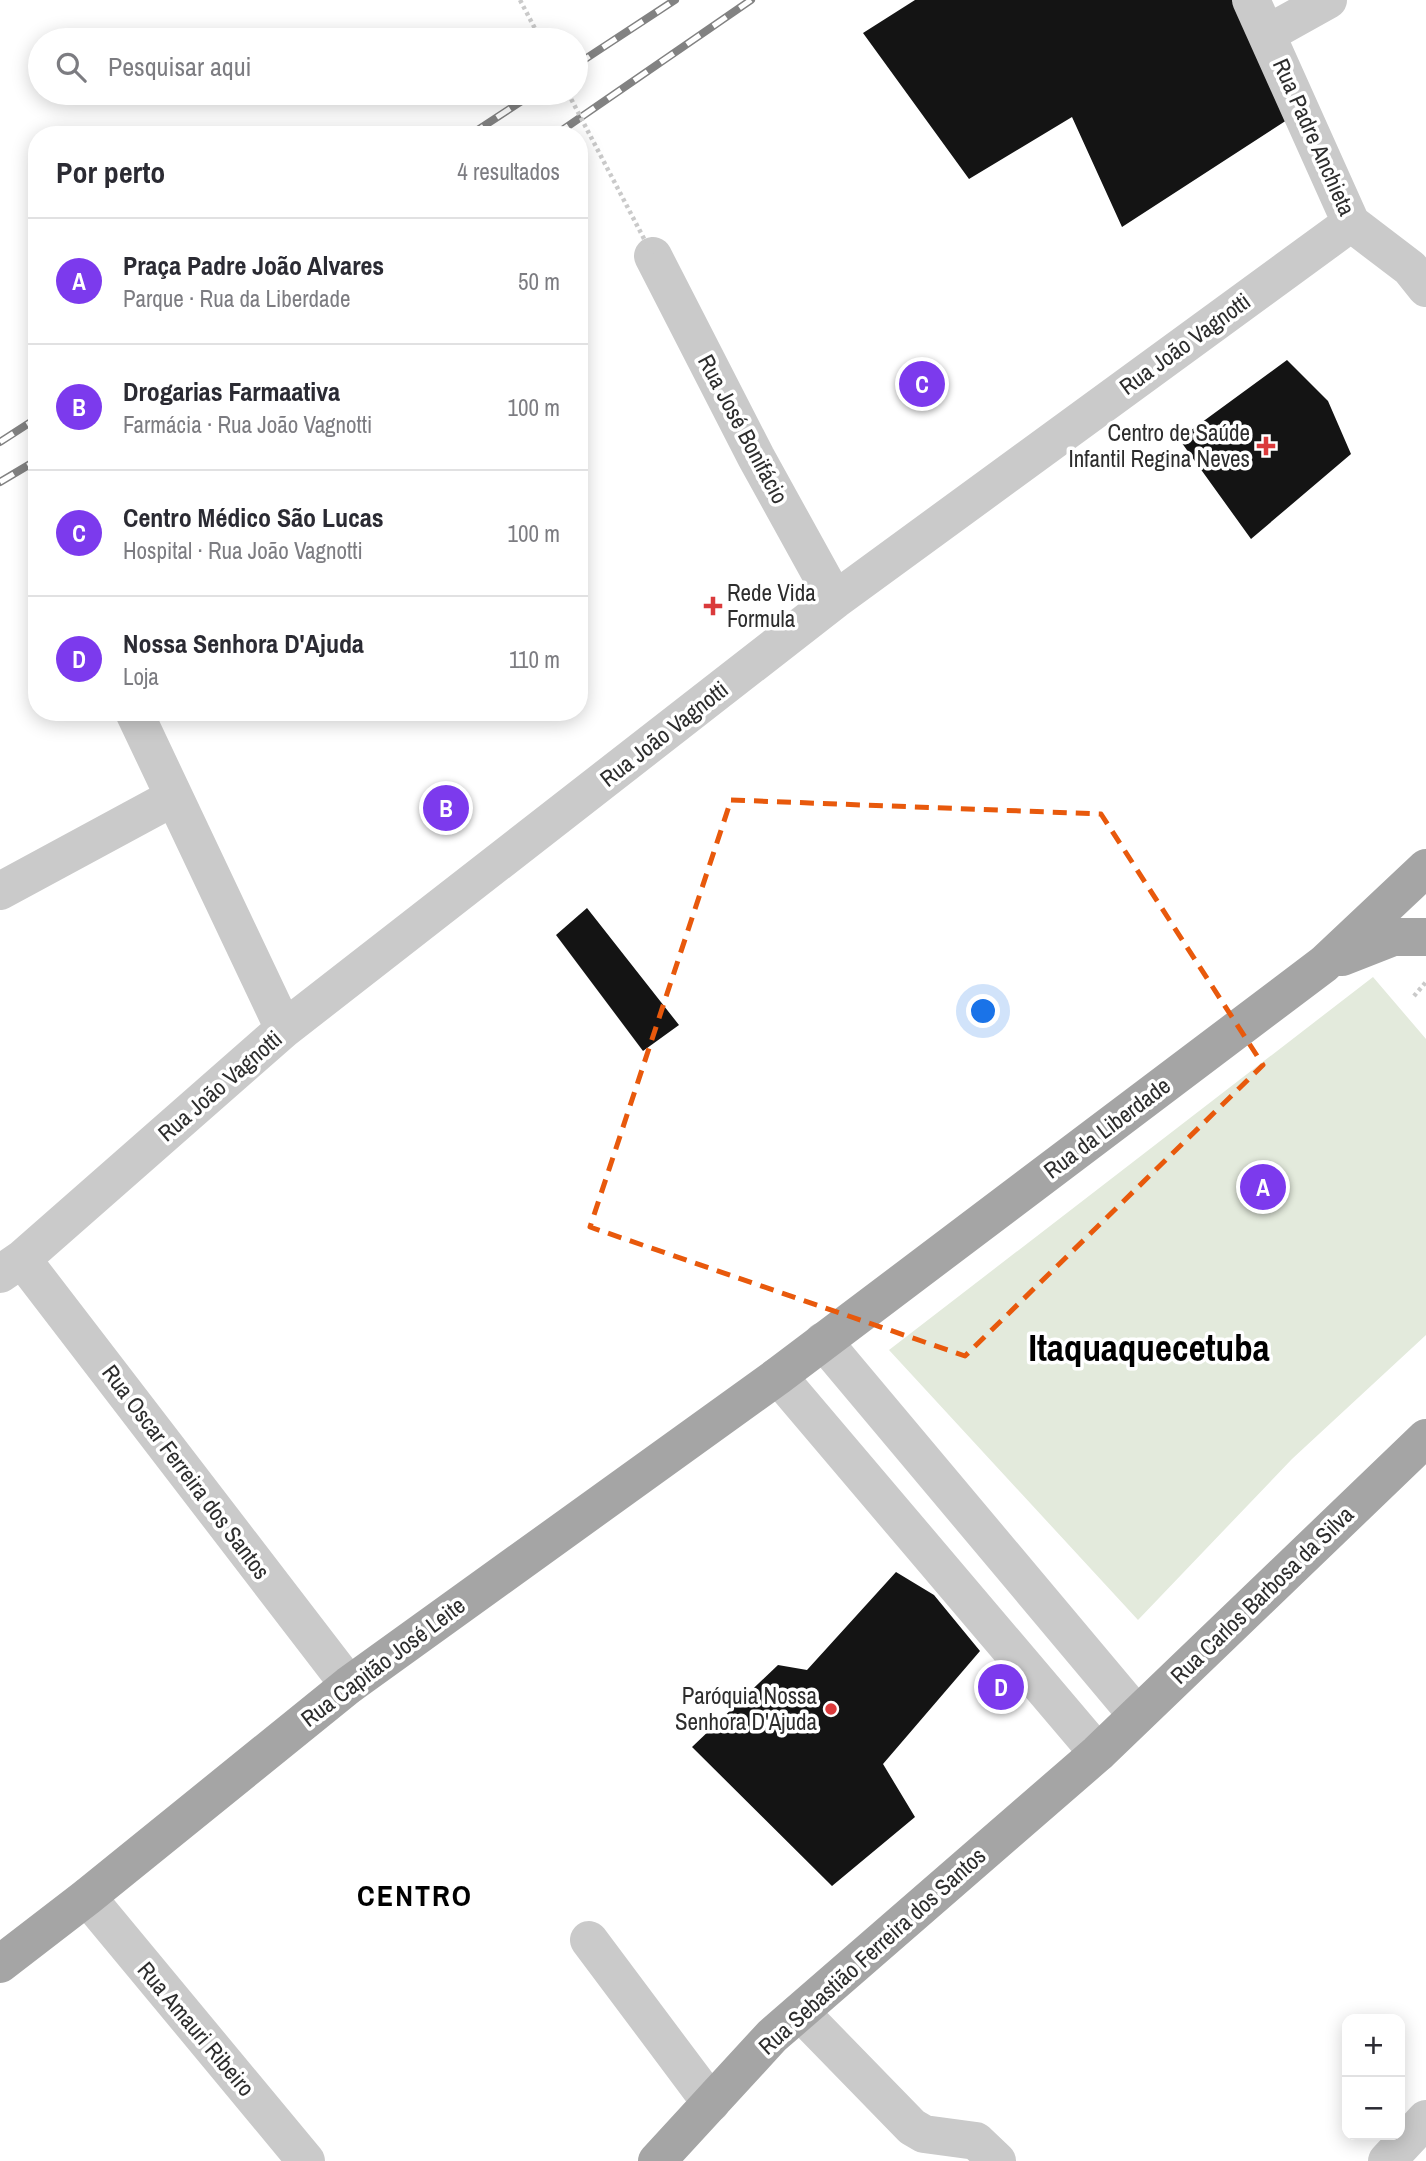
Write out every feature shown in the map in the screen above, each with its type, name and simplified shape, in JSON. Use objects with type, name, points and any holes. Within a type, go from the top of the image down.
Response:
[{"type":"main road","name":"Rua da Liberdade","points":[[778,1376],[1324,964],[1426,868]]},
{"type":"main road","points":[[1324,964],[1393,937],[1426,937]]},
{"type":"main road","name":"Rua Capitão José Leite","points":[[0,1964],[349,1685],[778,1376]]},
{"type":"main road","name":"Rua Carlos Barbosa da Silva","points":[[1098,1753],[1424,1443]]},
{"type":"main road","name":"Rua Sebastião Ferreira dos Santos","points":[[657,2161],[772,2036],[1098,1753]]},
{"type":"street","name":"Rua Padre Anchieta","points":[[1251,0],[1351,223],[1410,268],[1426,288]]},
{"type":"street","points":[[1268,34],[1328,0]]},
{"type":"street","name":"Rua João Vagnotti","points":[[11,1267],[284,1029],[835,600],[1351,223]]},
{"type":"street","name":"Rua José Bonifácio","points":[[653,256],[756,457],[835,600]]},
{"type":"street","points":[[138,721],[284,1029]]},
{"type":"street","points":[[0,891],[174,797]]},
{"type":"street","name":"Rua Oscar Ferreira dos Santos","points":[[11,1267],[349,1685]]},
{"type":"street","points":[[823,1341],[1137,1715]]},
{"type":"street","points":[[778,1376],[1098,1753]]},
{"type":"street","name":"Rua Amauri Ribeiro","points":[[87,1897],[306,2161]]},
{"type":"street","points":[[589,1940],[711,2102]]},
{"type":"street","points":[[800,2012],[912,2127],[924,2134],[976,2141],[997,2161]]},
{"type":"street","points":[[1387,2161],[1426,2119]]},
{"type":"path","points":[[520,0],[535,28]]},
{"type":"path","points":[[574,105],[585,126]]},
{"type":"path","points":[[588,131],[653,256]]},
{"type":"path","points":[[1414,996],[1426,982]]},
{"type":"highlighted area","points":[[731,800],[1101,814],[1263,1065],[965,1356],[590,1227]]},
{"type":"shaded area","points":[[1373,977],[1426,1039],[1426,1335],[1292,1459],[1138,1620],[889,1350]]},
{"type":"building","points":[[915,0],[1232,0],[1287,120],[1122,227],[1072,117],[969,179],[863,33]]},
{"type":"building","name":"Centro de Saúde Infantil Regina Neves","points":[[1287,360],[1328,401],[1351,454],[1251,539],[1179,439]]},
{"type":"building","points":[[587,908],[679,1025],[643,1051],[556,935]]},
{"type":"building","name":"Paróquia Nossa Senhora D'Ajuda","points":[[896,1572],[934,1595],[980,1651],[883,1764],[915,1817],[832,1886],[692,1747],[778,1665],[807,1670]]},
{"type":"railway","points":[[588,57],[675,0]]},
{"type":"railway","points":[[568,126],[751,0]]},
{"type":"railway","points":[[484,126],[516,105]]},
{"type":"railway","points":[[0,442],[28,424]]},
{"type":"railway","points":[[0,482],[28,465]]},
{"type":"place","name":"Centro Médico São Lucas","points":[[922,384]]},
{"type":"place","name":"Centro de Saúde Infantil Regina Neves","points":[[1266,446]]},
{"type":"place","name":"Rede Vida Formula","points":[[713,606]]},
{"type":"place","name":"Drogarias Farmaativa","points":[[446,808]]},
{"type":"place","name":"Praça Padre João Alvares","points":[[1263,1187]]},
{"type":"place","name":"Nossa Senhora D'Ajuda","points":[[1001,1687]]},
{"type":"place","name":"Paróquia Nossa Senhora D'Ajuda","points":[[831,1709]]},
{"type":"district","name":"Itaquaquecetuba","points":[[1149,1348]]},
{"type":"district","name":"CENTRO","points":[[415,1896]]}]
